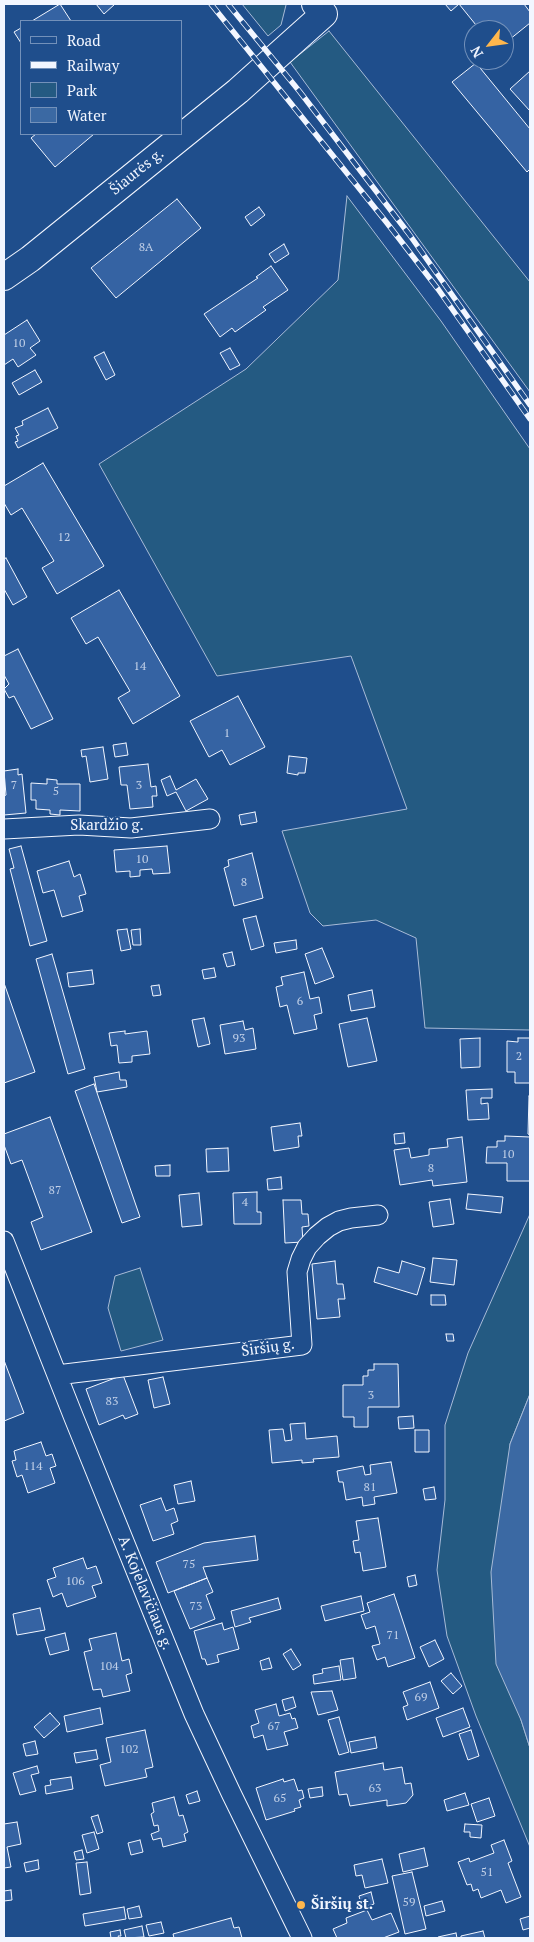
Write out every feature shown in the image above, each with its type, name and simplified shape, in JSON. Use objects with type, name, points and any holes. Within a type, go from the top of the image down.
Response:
[{"type":"main road","name":"Šiaurės g.","points":[[4,277],[238,91],[325,7]]},
{"type":"street","name":"Skardžio g.","points":[[4,829],[79,825],[131,828],[210,819]]},
{"type":"street","name":"Širšių g.","points":[[57,1375],[302,1345],[297,1272],[301,1259],[308,1247],[317,1236],[339,1221],[378,1215]]},
{"type":"street","name":"A. Kojelavičiaus g.","points":[[4,1240],[198,1722],[231,1794],[302,1938]]},
{"type":"green space","points":[[242,4],[286,4],[281,25],[268,36]]},
{"type":"green space","points":[[329,31],[530,282],[530,392],[290,62]]},
{"type":"green space","points":[[347,196],[441,321],[530,449],[530,1030],[425,1028],[416,938],[376,920],[323,926],[310,913],[282,831],[407,809],[351,656],[217,676],[99,464],[246,369],[338,280]]},
{"type":"green space","points":[[530,1214],[530,1394],[510,1444],[521,1720],[530,1748],[530,1847],[476,1716],[447,1636],[437,1570],[445,1500],[445,1425],[468,1353]]},
{"type":"green space","points":[[140,1268],[163,1340],[121,1351],[108,1308],[115,1276]]},
{"type":"water","points":[[530,1394],[530,1748],[521,1720],[496,1664],[491,1572],[510,1444]]},
{"type":"building","points":[[60,4],[70,20],[34,20]]},
{"type":"building","points":[[96,4],[115,4],[104,14]]},
{"type":"building","points":[[445,4],[459,4],[451,11]]},
{"type":"building","points":[[459,4],[524,4],[530,12],[530,23],[514,36],[514,20],[472,20]]},
{"type":"building","points":[[20,29],[20,41],[14,32]]},
{"type":"building","points":[[467,70],[482,70],[530,129],[530,169],[527,172],[452,82]]},
{"type":"building","points":[[530,71],[530,111],[510,89]]},
{"type":"building","points":[[35,135],[93,135],[55,167],[31,138]]},
{"type":"building","points":[[177,199],[201,228],[116,298],[91,268]]},
{"type":"building","points":[[259,207],[265,215],[251,226],[245,217]]},
{"type":"building","points":[[284,244],[289,254],[275,263],[269,254]]},
{"type":"building","points":[[271,266],[288,290],[263,307],[266,310],[235,332],[232,328],[220,337],[204,314],[258,278],[256,277]]},
{"type":"building","points":[[27,320],[40,341],[30,348],[36,355],[18,367],[13,359],[4,365],[4,335]]},
{"type":"building","points":[[230,348],[240,365],[230,370],[220,353]]},
{"type":"building","points":[[104,352],[115,375],[106,380],[94,357]]},
{"type":"building","points":[[35,370],[42,382],[19,395],[12,383]]},
{"type":"building","points":[[48,408],[58,428],[18,448],[15,442],[18,441],[16,436],[19,435],[15,428],[23,425],[22,421]]},
{"type":"building","points":[[43,463],[104,566],[57,594],[42,568],[54,561],[22,508],[11,515],[4,503],[4,486]]},
{"type":"building","points":[[6,558],[27,597],[13,605],[4,589],[4,559]]},
{"type":"building","points":[[119,590],[180,696],[133,724],[118,698],[130,691],[98,637],[86,644],[71,618]]},
{"type":"building","points":[[18,649],[53,719],[31,729],[14,696],[9,698],[4,689],[9,684],[4,675],[4,656]]},
{"type":"building","points":[[238,696],[265,747],[230,765],[222,750],[209,757],[190,721]]},
{"type":"building","points":[[126,743],[128,755],[115,757],[113,745]]},
{"type":"building","points":[[103,747],[108,779],[90,782],[86,756],[82,757],[81,750]]},
{"type":"building","points":[[289,756],[307,758],[305,773],[298,773],[298,775],[287,773]]},
{"type":"building","points":[[148,764],[151,787],[156,786],[157,796],[152,796],[153,807],[130,809],[127,785],[121,785],[119,767]]},
{"type":"building","points":[[18,769],[18,775],[22,774],[26,813],[4,815],[4,796],[6,795],[4,771]]},
{"type":"building","points":[[170,776],[176,790],[196,779],[208,799],[186,811],[176,792],[167,796],[161,780]]},
{"type":"building","points":[[47,779],[57,780],[57,784],[80,784],[80,811],[60,810],[60,815],[50,814],[50,810],[36,809],[36,800],[31,800],[31,783],[47,784]]},
{"type":"building","points":[[255,812],[257,822],[241,825],[239,815]]},
{"type":"building","points":[[21,846],[47,941],[30,946],[10,869],[14,868],[9,849]]},
{"type":"building","points":[[167,846],[170,873],[153,874],[152,869],[140,870],[140,876],[130,877],[130,871],[116,872],[114,850]]},
{"type":"building","points":[[252,853],[263,898],[234,906],[224,868],[229,866],[228,860]]},
{"type":"building","points":[[69,861],[74,877],[80,874],[86,894],[79,896],[83,911],[62,917],[54,890],[43,893],[37,871]]},
{"type":"building","points":[[256,916],[264,946],[251,950],[243,919]]},
{"type":"building","points":[[127,929],[131,949],[121,951],[117,930]]},
{"type":"building","points":[[140,929],[141,945],[133,945],[131,930]]},
{"type":"building","points":[[296,940],[297,949],[276,953],[274,943]]},
{"type":"building","points":[[322,948],[334,977],[315,984],[305,954]]},
{"type":"building","points":[[232,952],[235,965],[227,967],[223,954]]},
{"type":"building","points":[[52,954],[85,1069],[68,1074],[36,959]]},
{"type":"building","points":[[214,968],[216,977],[204,979],[202,970]]},
{"type":"building","points":[[92,970],[94,984],[69,987],[67,973]]},
{"type":"building","points":[[304,972],[310,999],[319,997],[322,1013],[314,1015],[317,1029],[294,1034],[287,1005],[280,1007],[276,987],[283,985],[281,977]]},
{"type":"building","points":[[4,983],[35,1072],[4,1083]]},
{"type":"building","points":[[159,985],[161,995],[153,996],[151,986]]},
{"type":"building","points":[[372,990],[375,1007],[351,1011],[348,995]]},
{"type":"building","points":[[204,1018],[210,1044],[198,1047],[192,1020]]},
{"type":"building","points":[[367,1018],[377,1061],[348,1067],[339,1024]]},
{"type":"building","points":[[243,1021],[245,1030],[253,1028],[256,1049],[225,1054],[220,1025]]},
{"type":"building","points":[[125,1031],[125,1034],[147,1031],[150,1054],[132,1056],[132,1062],[119,1063],[117,1045],[111,1046],[109,1033]]},
{"type":"building","points":[[480,1038],[480,1067],[461,1068],[460,1039]]},
{"type":"building","points":[[518,1038],[530,1038],[530,1083],[515,1083],[515,1072],[507,1072],[507,1041],[518,1042]]},
{"type":"building","points":[[119,1072],[120,1080],[126,1080],[127,1087],[97,1092],[94,1077]]},
{"type":"building","points":[[94,1084],[140,1217],[122,1223],[75,1091]]},
{"type":"building","points":[[492,1089],[492,1098],[481,1098],[481,1104],[488,1103],[489,1119],[468,1120],[466,1090]]},
{"type":"building","points":[[530,1096],[530,1135],[528,1134]]},
{"type":"building","points":[[50,1117],[92,1232],[41,1250],[31,1222],[43,1217],[22,1160],[11,1164],[4,1145],[4,1134]]},
{"type":"building","points":[[300,1123],[302,1136],[298,1136],[299,1147],[274,1151],[271,1127]]},
{"type":"building","points":[[404,1133],[405,1143],[395,1144],[394,1134]]},
{"type":"building","points":[[505,1136],[530,1137],[530,1181],[507,1181],[507,1163],[486,1163],[487,1147],[497,1147],[497,1141],[505,1141]]},
{"type":"building","points":[[462,1137],[467,1182],[433,1186],[432,1180],[400,1185],[394,1150],[409,1148],[411,1158],[429,1155],[429,1149],[448,1147],[447,1139]]},
{"type":"building","points":[[228,1148],[229,1171],[207,1172],[206,1149]]},
{"type":"building","points":[[170,1165],[170,1176],[156,1176],[155,1166]]},
{"type":"building","points":[[281,1177],[282,1189],[268,1190],[267,1179]]},
{"type":"building","points":[[257,1192],[257,1212],[261,1212],[261,1224],[234,1224],[233,1193]]},
{"type":"building","points":[[199,1193],[202,1225],[182,1227],[179,1195]]},
{"type":"building","points":[[468,1194],[503,1197],[501,1213],[466,1209]]},
{"type":"building","points":[[450,1199],[454,1224],[433,1227],[429,1202]]},
{"type":"building","points":[[283,1200],[301,1200],[302,1214],[308,1214],[309,1226],[302,1227],[303,1242],[285,1243]]},
{"type":"building","points":[[433,1258],[457,1260],[454,1285],[430,1282]]},
{"type":"building","points":[[335,1261],[337,1284],[343,1284],[345,1299],[338,1299],[340,1317],[317,1319],[312,1264]]},
{"type":"building","points":[[402,1261],[425,1268],[417,1295],[374,1282],[378,1267],[399,1273]]},
{"type":"building","points":[[431,1295],[445,1295],[446,1305],[431,1305]]},
{"type":"building","points":[[446,1334],[453,1334],[454,1341],[447,1341]]},
{"type":"building","points":[[4,1364],[24,1413],[4,1421]]},
{"type":"building","points":[[374,1364],[398,1364],[399,1407],[368,1407],[368,1427],[354,1427],[354,1417],[343,1417],[343,1385],[363,1385],[363,1376],[368,1376],[368,1370],[374,1370]]},
{"type":"building","points":[[123,1375],[138,1414],[125,1419],[123,1415],[99,1425],[86,1389]]},
{"type":"building","points":[[163,1377],[170,1404],[154,1408],[148,1380]]},
{"type":"building","points":[[413,1416],[414,1428],[399,1429],[398,1417]]},
{"type":"building","points":[[305,1423],[306,1439],[337,1436],[339,1457],[313,1459],[314,1462],[302,1463],[302,1460],[272,1463],[269,1430],[283,1429],[285,1441],[292,1440],[290,1424]]},
{"type":"building","points":[[415,1430],[429,1430],[429,1452],[415,1452]]},
{"type":"building","points":[[41,1442],[46,1456],[52,1454],[56,1466],[50,1468],[55,1483],[28,1493],[22,1475],[17,1477],[12,1461],[16,1460],[14,1451]]},
{"type":"building","points":[[391,1462],[397,1493],[374,1497],[375,1504],[363,1506],[362,1497],[346,1500],[343,1482],[339,1482],[337,1471],[363,1466],[365,1475],[371,1474],[370,1465]]},
{"type":"building","points":[[191,1481],[195,1501],[178,1504],[174,1485]]},
{"type":"building","points":[[434,1487],[436,1499],[425,1500],[423,1489]]},
{"type":"building","points":[[161,1498],[166,1511],[174,1508],[178,1521],[171,1524],[174,1534],[153,1541],[140,1505]]},
{"type":"building","points":[[378,1518],[386,1567],[363,1571],[360,1552],[355,1553],[353,1541],[359,1540],[356,1521]]},
{"type":"building","points":[[255,1536],[258,1560],[203,1567],[207,1578],[168,1593],[156,1562],[204,1543]]},
{"type":"building","points":[[83,1558],[87,1569],[96,1566],[102,1583],[92,1586],[96,1597],[67,1607],[62,1593],[53,1597],[47,1580],[56,1577],[53,1568]]},
{"type":"building","points":[[415,1575],[417,1585],[409,1587],[407,1577]]},
{"type":"building","points":[[207,1578],[213,1592],[206,1595],[215,1619],[190,1629],[174,1591]]},
{"type":"building","points":[[394,1594],[415,1658],[388,1667],[385,1657],[377,1660],[372,1646],[380,1644],[375,1626],[366,1629],[361,1615],[370,1612],[367,1603]]},
{"type":"building","points":[[361,1596],[364,1611],[325,1621],[321,1606]]},
{"type":"building","points":[[278,1598],[281,1609],[249,1618],[251,1622],[235,1627],[231,1611]]},
{"type":"building","points":[[40,1608],[45,1630],[17,1635],[13,1614]]},
{"type":"building","points":[[222,1623],[224,1630],[233,1627],[239,1649],[217,1655],[219,1662],[207,1665],[205,1659],[202,1659],[194,1631]]},
{"type":"building","points":[[65,1633],[69,1650],[50,1655],[45,1638]]},
{"type":"building","points":[[116,1633],[122,1661],[129,1659],[132,1673],[126,1675],[130,1691],[103,1697],[101,1689],[93,1690],[84,1652],[92,1650],[89,1639]]},
{"type":"building","points":[[435,1640],[444,1659],[429,1667],[420,1647]]},
{"type":"building","points":[[291,1649],[301,1665],[293,1670],[283,1654]]},
{"type":"building","points":[[269,1658],[272,1668],[262,1670],[260,1661]]},
{"type":"building","points":[[353,1658],[356,1678],[343,1680],[340,1660]]},
{"type":"building","points":[[339,1666],[341,1680],[314,1684],[313,1675],[323,1673],[322,1669]]},
{"type":"building","points":[[451,1673],[462,1686],[453,1694],[441,1681]]},
{"type":"building","points":[[430,1682],[439,1708],[407,1720],[403,1707],[408,1705],[403,1692]]},
{"type":"building","points":[[332,1691],[338,1710],[318,1715],[311,1692]]},
{"type":"building","points":[[293,1697],[296,1707],[285,1711],[282,1700]]},
{"type":"building","points":[[276,1704],[279,1716],[290,1713],[292,1719],[295,1718],[298,1728],[284,1732],[288,1745],[267,1750],[263,1735],[254,1738],[251,1726],[259,1723],[255,1710]]},
{"type":"building","points":[[100,1708],[103,1724],[67,1732],[64,1716]]},
{"type":"building","points":[[463,1708],[470,1727],[443,1737],[436,1718]]},
{"type":"building","points":[[50,1713],[60,1724],[44,1738],[34,1727]]},
{"type":"building","points":[[339,1717],[349,1752],[339,1755],[328,1720]]},
{"type":"building","points":[[145,1730],[153,1767],[145,1769],[147,1777],[105,1786],[100,1765],[111,1762],[106,1738]]},
{"type":"building","points":[[471,1730],[479,1756],[468,1760],[459,1734]]},
{"type":"building","points":[[375,1737],[377,1748],[351,1753],[349,1742]]},
{"type":"building","points":[[35,1741],[38,1754],[26,1756],[23,1744]]},
{"type":"building","points":[[96,1750],[98,1759],[76,1763],[74,1753]]},
{"type":"building","points":[[383,1763],[384,1770],[402,1767],[405,1784],[411,1783],[413,1795],[406,1803],[387,1806],[387,1800],[350,1806],[347,1794],[339,1795],[335,1772]]},
{"type":"building","points":[[37,1766],[39,1773],[31,1775],[36,1791],[20,1795],[13,1773]]},
{"type":"building","points":[[71,1777],[73,1789],[46,1794],[45,1786],[51,1785],[50,1780]]},
{"type":"building","points":[[283,1779],[284,1782],[294,1779],[298,1791],[302,1790],[304,1798],[299,1800],[301,1807],[294,1809],[295,1811],[266,1820],[256,1788]]},
{"type":"building","points":[[322,1787],[323,1796],[310,1798],[308,1789]]},
{"type":"building","points":[[197,1791],[200,1801],[189,1804],[186,1795]]},
{"type":"building","points":[[465,1793],[469,1805],[447,1811],[444,1800]]},
{"type":"building","points":[[174,1797],[179,1816],[183,1815],[188,1832],[184,1834],[186,1841],[163,1847],[161,1838],[153,1840],[151,1834],[159,1831],[158,1825],[154,1826],[151,1814],[154,1812],[152,1803]]},
{"type":"building","points":[[489,1798],[495,1816],[477,1822],[471,1804]]},
{"type":"building","points":[[98,1815],[103,1832],[97,1834],[91,1817]]},
{"type":"building","points":[[17,1822],[21,1844],[7,1847],[11,1867],[4,1868],[4,1824]]},
{"type":"building","points":[[465,1824],[482,1825],[481,1838],[470,1837],[470,1832],[464,1832]]},
{"type":"building","points":[[94,1832],[99,1849],[87,1853],[82,1835]]},
{"type":"building","points":[[140,1840],[143,1852],[131,1855],[128,1843]]},
{"type":"building","points":[[504,1840],[512,1861],[508,1863],[521,1897],[506,1903],[501,1890],[481,1898],[478,1889],[473,1891],[471,1884],[467,1885],[458,1862],[469,1858],[470,1862],[494,1853],[491,1845]]},
{"type":"building","points":[[424,1848],[428,1866],[403,1872],[399,1854]]},
{"type":"building","points":[[82,1850],[84,1859],[76,1860],[74,1852]]},
{"type":"building","points":[[382,1859],[388,1883],[365,1888],[362,1875],[356,1876],[354,1865]]},
{"type":"building","points":[[38,1860],[39,1869],[26,1872],[24,1863]]},
{"type":"building","points":[[87,1862],[91,1893],[80,1895],[76,1863]]},
{"type":"building","points":[[412,1872],[426,1929],[405,1934],[392,1876]]},
{"type":"building","points":[[11,1890],[12,1900],[4,1901],[4,1891]]},
{"type":"building","points":[[371,1892],[374,1904],[362,1908],[359,1896]]},
{"type":"building","points":[[442,1901],[445,1911],[426,1916],[424,1906]]},
{"type":"building","points":[[139,1906],[142,1917],[129,1919],[127,1909]]},
{"type":"building","points":[[124,1907],[126,1919],[85,1926],[83,1914]]},
{"type":"building","points":[[367,1910],[372,1920],[391,1913],[399,1932],[383,1938],[337,1938],[333,1929],[347,1923],[346,1918]]},
{"type":"building","points":[[530,1916],[530,1928],[523,1930],[520,1919]]},
{"type":"building","points":[[231,1918],[234,1928],[239,1927],[242,1938],[174,1938],[173,1934]]},
{"type":"building","points":[[161,1922],[164,1933],[149,1936],[146,1925]]},
{"type":"building","points":[[142,1926],[144,1937],[126,1938],[124,1930]]},
{"type":"building","points":[[120,1930],[121,1936],[118,1936],[119,1938],[111,1938],[110,1932]]},
{"type":"building","points":[[483,1931],[485,1938],[461,1938],[461,1936]]},
{"type":"building","points":[[456,1933],[457,1938],[438,1937]]},
{"type":"railway","points":[[211,4],[438,289],[530,419]]},
{"type":"railway","points":[[228,4],[300,92],[409,234],[530,405]]},
{"type":"place","name":"Širšių st.","points":[[301,1905]]}]
